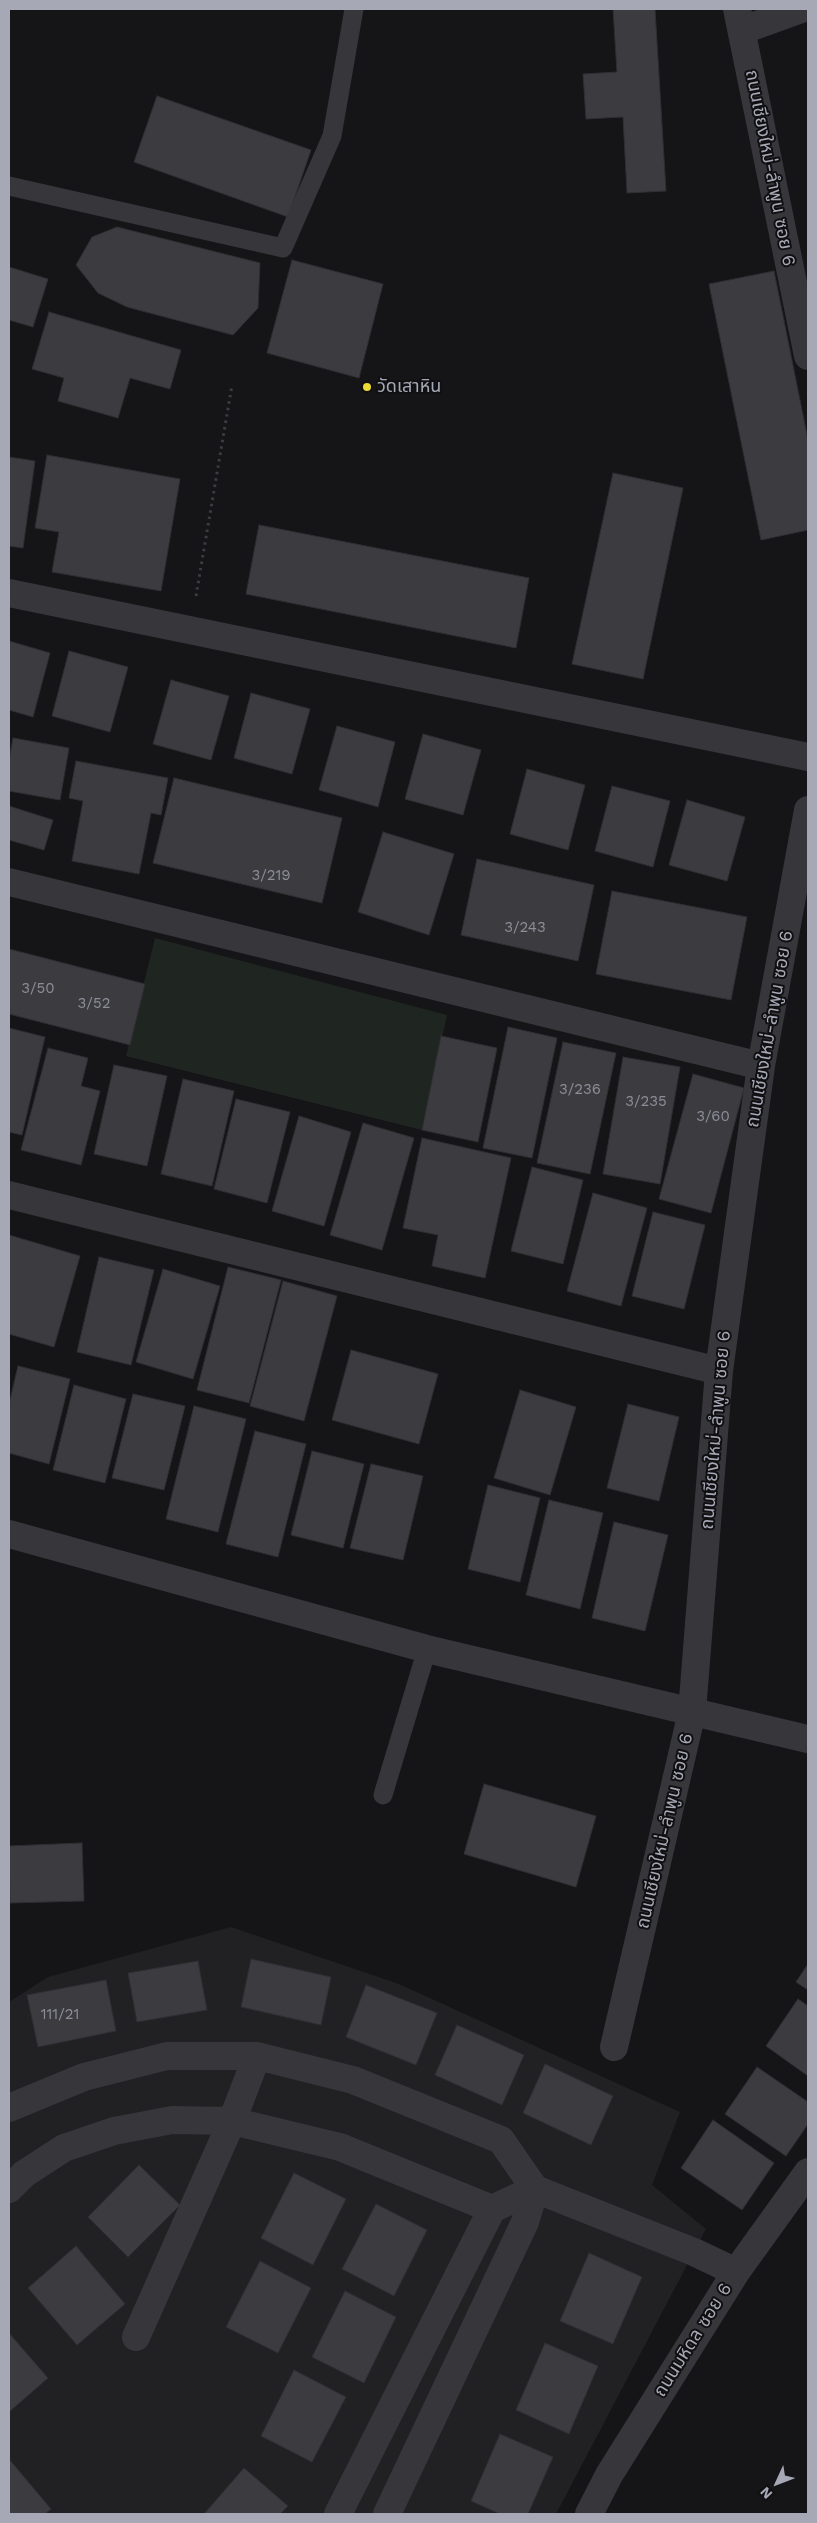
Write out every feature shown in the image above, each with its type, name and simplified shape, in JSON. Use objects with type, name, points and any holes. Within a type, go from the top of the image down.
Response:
[{"type":"street","points":[[740,19],[801,9]]},
{"type":"street","name":"ถนนเชียงใหม่-ลำพูน ซอย 6","points":[[740,19],[808,356]]},
{"type":"street","points":[[9,593],[190,632],[808,757]]},
{"type":"street","name":"ถนนเชียงใหม่-ลำพูน ซอย 6","points":[[614,2046],[692,1712],[719,1371],[762,1066],[808,810]]},
{"type":"street","points":[[9,882],[762,1066]]},
{"type":"street","points":[[9,1195],[719,1371]]},
{"type":"street","points":[[9,1534],[428,1649],[808,1739]]},
{"type":"street","points":[[9,2108],[84,2078],[167,2056],[257,2056],[353,2080],[500,2140],[535,2189],[694,2252],[736,2272]]},
{"type":"street","points":[[136,2337],[232,2121],[257,2056]]},
{"type":"street","points":[[9,2190],[24,2174],[64,2148],[114,2131],[172,2120],[232,2121],[340,2147],[492,2209]]},
{"type":"street","name":"ถนนมหิดล ซอย 6","points":[[589,2514],[609,2475],[736,2272],[808,2172]]},
{"type":"street","points":[[338,2514],[492,2209],[535,2189]]},
{"type":"street","points":[[387,2514],[525,2222],[535,2189]]},
{"type":"lane","points":[[9,186],[283,248],[332,136],[354,9]]},
{"type":"lane","points":[[383,1795],[428,1649]]},
{"type":"path","points":[[190,632],[232,385]]},
{"type":"shaded area","points":[[155,938],[447,1015],[422,1130],[126,1056]]},
{"type":"shaded area","points":[[231,1927],[399,1984],[680,2112],[652,2185],[706,2229],[556,2514],[9,2514],[9,2002],[48,1977]]},
{"type":"building","points":[[613,9],[655,9],[666,191],[627,193],[623,117],[586,119],[583,74],[617,72]]},
{"type":"building","points":[[157,96],[311,150],[288,217],[134,162]]},
{"type":"building","points":[[117,227],[260,263],[258,308],[233,335],[127,307],[98,293],[76,265],[92,237]]},
{"type":"building","points":[[292,260],[383,284],[359,378],[267,353]]},
{"type":"building","points":[[9,267],[48,279],[33,327],[9,320]]},
{"type":"building","points":[[774,271],[808,440],[808,530],[761,540],[709,284]]},
{"type":"building","points":[[49,312],[181,350],[170,389],[130,378],[118,418],[58,401],[64,378],[32,369]]},
{"type":"building","points":[[47,455],[180,479],[161,591],[52,572],[59,532],[35,528]]},
{"type":"building","points":[[9,457],[35,461],[23,548],[9,546]]},
{"type":"building","points":[[613,473],[683,488],[643,679],[572,664]]},
{"type":"building","points":[[259,525],[529,578],[516,648],[246,594]]},
{"type":"building","points":[[9,641],[50,653],[33,717],[9,710]]},
{"type":"building","points":[[69,651],[128,667],[110,732],[52,716]]},
{"type":"building","points":[[171,680],[229,696],[211,760],[153,744]]},
{"type":"building","points":[[251,693],[310,709],[292,774],[234,758]]},
{"type":"building","points":[[337,726],[395,742],[378,807],[319,790]]},
{"type":"building","points":[[423,734],[481,750],[463,815],[405,799]]},
{"type":"building","points":[[13,738],[69,748],[60,800],[9,791],[9,760]]},
{"type":"building","points":[[76,761],[168,778],[161,815],[151,813],[139,874],[72,861],[83,801],[69,798]]},
{"type":"building","points":[[527,769],[585,785],[568,850],[510,834]]},
{"type":"building","points":[[174,778],[342,818],[322,903],[153,863]]},
{"type":"building","points":[[612,786],[670,801],[653,867],[595,851]]},
{"type":"building","points":[[687,800],[745,817],[727,881],[669,865]]},
{"type":"building","points":[[9,806],[53,820],[44,850],[9,840]]},
{"type":"building","points":[[383,832],[454,854],[429,935],[358,912]]},
{"type":"building","points":[[477,859],[594,885],[578,961],[461,935]]},
{"type":"building","points":[[612,891],[747,917],[731,1000],[596,974]]},
{"type":"building","points":[[9,949],[145,984],[130,1045],[9,1014]]},
{"type":"building","points":[[508,1027],[557,1038],[532,1158],[483,1148]]},
{"type":"building","points":[[9,1028],[45,1037],[22,1135],[9,1132]]},
{"type":"building","points":[[441,1036],[497,1048],[478,1142],[422,1130]]},
{"type":"building","points":[[563,1042],[616,1053],[590,1174],[537,1163]]},
{"type":"building","points":[[48,1048],[88,1058],[81,1086],[100,1091],[81,1165],[21,1150]]},
{"type":"building","points":[[623,1057],[680,1067],[660,1184],[603,1174]]},
{"type":"building","points":[[114,1065],[167,1076],[147,1166],[94,1154]]},
{"type":"building","points":[[693,1074],[744,1088],[711,1213],[659,1199]]},
{"type":"building","points":[[183,1079],[234,1091],[212,1186],[161,1174]]},
{"type":"building","points":[[236,1099],[290,1112],[267,1203],[214,1189]]},
{"type":"building","points":[[299,1116],[351,1132],[324,1226],[272,1211]]},
{"type":"building","points":[[363,1123],[414,1138],[382,1250],[330,1235]]},
{"type":"building","points":[[422,1138],[511,1158],[485,1278],[432,1266],[438,1235],[403,1228]]},
{"type":"building","points":[[532,1167],[583,1180],[563,1264],[511,1251]]},
{"type":"building","points":[[593,1193],[647,1208],[621,1306],[567,1291]]},
{"type":"building","points":[[653,1212],[705,1225],[684,1309],[632,1296]]},
{"type":"building","points":[[9,1235],[80,1256],[54,1347],[9,1334]]},
{"type":"building","points":[[99,1257],[154,1270],[131,1365],[77,1352]]},
{"type":"building","points":[[228,1267],[281,1280],[249,1403],[197,1390]]},
{"type":"building","points":[[163,1269],[220,1286],[193,1379],[136,1362]]},
{"type":"building","points":[[283,1281],[337,1296],[304,1421],[250,1406]]},
{"type":"building","points":[[351,1350],[438,1374],[419,1444],[332,1420]]},
{"type":"building","points":[[18,1366],[70,1379],[49,1464],[9,1453],[9,1404]]},
{"type":"building","points":[[74,1385],[126,1399],[105,1483],[53,1470]]},
{"type":"building","points":[[520,1390],[576,1407],[550,1495],[494,1478]]},
{"type":"building","points":[[133,1394],[185,1406],[164,1490],[112,1478]]},
{"type":"building","points":[[628,1404],[679,1417],[659,1501],[607,1488]]},
{"type":"building","points":[[194,1406],[246,1419],[218,1532],[166,1519]]},
{"type":"building","points":[[255,1431],[306,1444],[278,1557],[226,1544]]},
{"type":"building","points":[[312,1451],[364,1464],[343,1548],[291,1535]]},
{"type":"building","points":[[371,1464],[423,1476],[403,1560],[350,1548]]},
{"type":"building","points":[[488,1485],[540,1498],[520,1582],[468,1569]]},
{"type":"building","points":[[549,1500],[603,1513],[580,1609],[526,1595]]},
{"type":"building","points":[[614,1522],[668,1535],[645,1631],[592,1618]]},
{"type":"building","points":[[484,1784],[596,1816],[576,1887],[464,1854]]},
{"type":"building","points":[[82,1843],[84,1901],[10,1903],[9,1846]]},
{"type":"building","points":[[251,1959],[331,1977],[321,2025],[241,2007]]},
{"type":"building","points":[[198,1961],[207,2010],[137,2022],[128,1973]]},
{"type":"building","points":[[808,1964],[808,1990],[796,1982]]},
{"type":"building","points":[[106,1980],[116,2031],[38,2047],[27,1995]]},
{"type":"building","points":[[366,1985],[437,2013],[416,2065],[346,2037]]},
{"type":"building","points":[[798,1999],[808,2006],[808,2076],[766,2046]]},
{"type":"building","points":[[457,2025],[524,2055],[502,2105],[435,2075]]},
{"type":"building","points":[[545,2064],[613,2096],[591,2145],[523,2113]]},
{"type":"building","points":[[757,2067],[808,2102],[808,2124],[786,2156],[725,2114]]},
{"type":"building","points":[[713,2120],[774,2163],[742,2210],[681,2168]]},
{"type":"building","points":[[139,2165],[180,2205],[128,2257],[88,2217]]},
{"type":"building","points":[[294,2173],[346,2199],[313,2265],[261,2238]]},
{"type":"building","points":[[376,2204],[427,2230],[394,2296],[342,2269]]},
{"type":"building","points":[[76,2246],[125,2304],[77,2345],[28,2288]]},
{"type":"building","points":[[589,2253],[642,2277],[613,2344],[560,2321]]},
{"type":"building","points":[[260,2261],[311,2288],[278,2353],[226,2327]]},
{"type":"building","points":[[345,2291],[396,2317],[364,2383],[312,2357]]},
{"type":"building","points":[[9,2333],[48,2378],[9,2412]]},
{"type":"building","points":[[545,2343],[598,2366],[569,2434],[516,2410]]},
{"type":"building","points":[[294,2370],[346,2397],[312,2462],[261,2436]]},
{"type":"building","points":[[500,2434],[553,2457],[528,2514],[500,2514],[471,2501]]},
{"type":"building","points":[[9,2459],[51,2509],[45,2514],[9,2514]]},
{"type":"building","points":[[244,2468],[288,2506],[280,2514],[204,2514]]},
{"type":"place","name":"วัดเสาหิน","points":[[367,387]]}]
